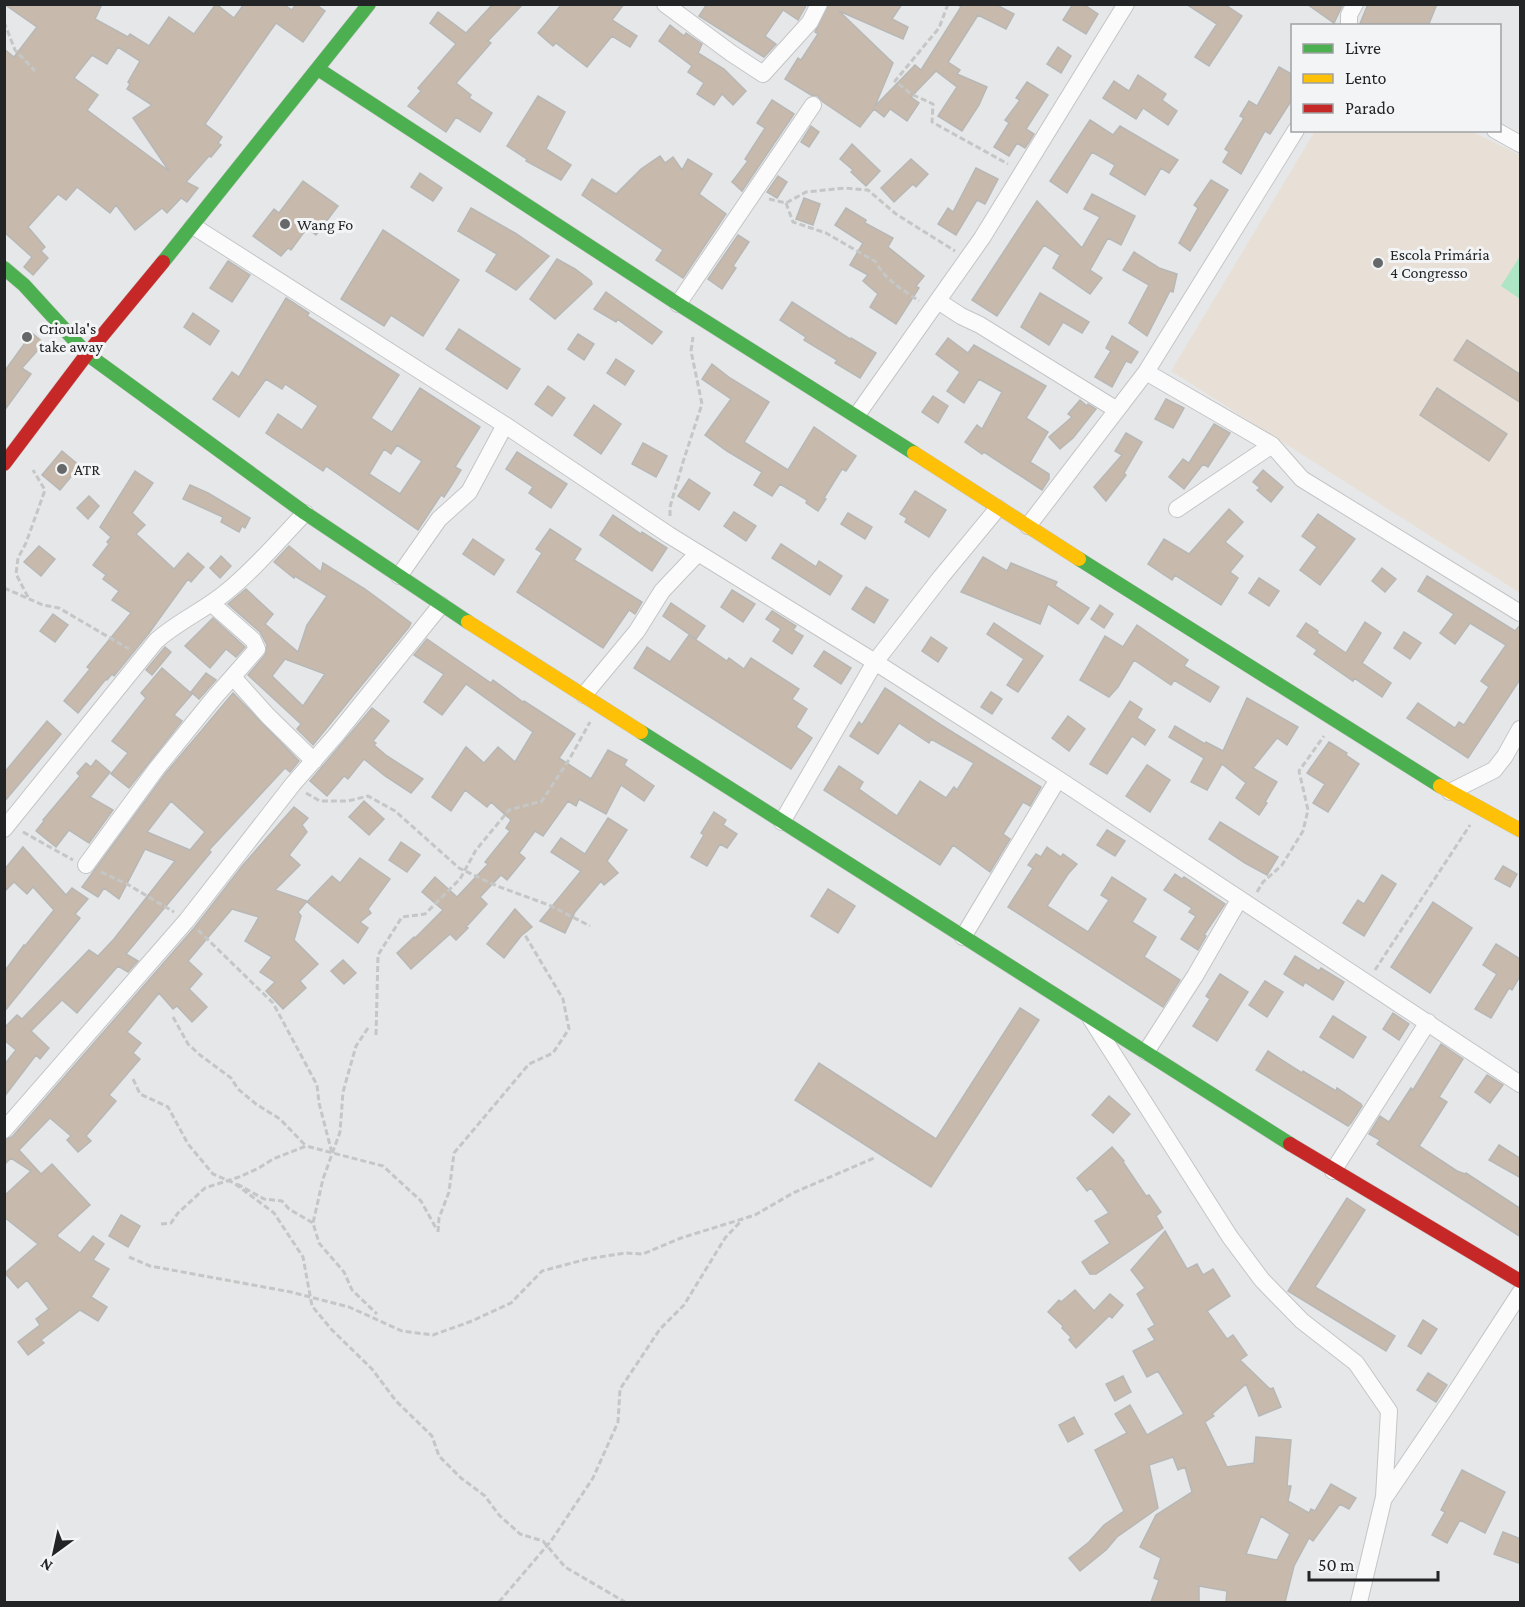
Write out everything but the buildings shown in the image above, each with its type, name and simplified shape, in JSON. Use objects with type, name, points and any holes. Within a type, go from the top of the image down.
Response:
[{"type":"street","points":[[4,464],[87,354],[193,226],[369,4]]},
{"type":"street","points":[[665,4],[763,74],[810,22],[819,4]]},
{"type":"street","points":[[857,415],[967,259],[1126,4]]},
{"type":"street","points":[[1349,24],[1349,15],[1355,4]]},
{"type":"street","points":[[318,69],[678,304],[857,415],[998,508],[1450,792],[1521,830]]},
{"type":"street","points":[[678,304],[813,105]]},
{"type":"street","points":[[1028,526],[1146,372],[1295,132]]},
{"type":"street","points":[[1499,132],[1521,144]]},
{"type":"street","points":[[193,226],[505,425],[669,535],[875,662],[1058,779],[1521,1084]]},
{"type":"street","points":[[4,268],[24,285],[87,354],[305,513],[441,605],[1333,1171],[1521,1281]]},
{"type":"street","points":[[935,306],[980,325],[1118,410]]},
{"type":"street","points":[[1146,372],[1272,445],[1302,479],[1521,613]]},
{"type":"street","points":[[399,576],[439,519],[469,492],[505,425]]},
{"type":"street","points":[[1177,509],[1272,445]]},
{"type":"street","points":[[782,822],[875,662],[998,508]]},
{"type":"street","points":[[7,826],[143,657],[170,628],[212,604],[243,577],[305,513]]},
{"type":"street","points":[[584,695],[637,631],[662,591],[698,553]]},
{"type":"street","points":[[86,865],[157,768],[257,649],[253,640],[212,604]]},
{"type":"street","points":[[4,1130],[187,920],[293,784],[441,605]]},
{"type":"street","points":[[233,677],[268,716],[314,761]]},
{"type":"street","points":[[1450,792],[1494,770],[1521,729]]},
{"type":"street","points":[[963,937],[1058,779]]},
{"type":"street","points":[[1146,1052],[1243,903]]},
{"type":"street","points":[[1090,1018],[1230,1237],[1262,1280],[1302,1321],[1356,1364],[1389,1411],[1384,1497],[1359,1602]]},
{"type":"street","points":[[1333,1171],[1428,1022]]},
{"type":"street","points":[[1384,1497],[1521,1293]]},
{"type":"path","points":[[948,4],[939,28],[895,81],[911,94],[933,104],[932,122],[1022,172]]},
{"type":"path","points":[[4,22],[15,50],[35,71]]},
{"type":"path","points":[[753,193],[786,203],[806,192],[845,188],[868,190],[896,214],[967,259]]},
{"type":"path","points":[[786,203],[793,222],[826,233],[876,262],[879,269],[894,283],[935,306]]},
{"type":"path","points":[[669,535],[670,507],[702,404],[692,351],[696,315]]},
{"type":"path","points":[[29,599],[16,574],[18,558],[26,543],[45,490],[33,470]]},
{"type":"path","points":[[4,588],[43,605],[59,608],[143,657]]},
{"type":"path","points":[[376,1035],[378,955],[402,917],[425,914],[460,879],[476,850],[509,810],[542,801],[570,758],[599,705]]},
{"type":"path","points":[[1243,903],[1282,865],[1303,831],[1308,810],[1299,771],[1314,748],[1337,721]]},
{"type":"path","points":[[293,784],[320,801],[348,801],[368,796],[395,811],[459,868],[497,886],[549,905],[590,926]]},
{"type":"path","points":[[1367,982],[1481,808]]},
{"type":"path","points":[[7,826],[65,857],[127,884],[187,920],[273,1003],[317,1085],[319,1103],[332,1153]]},
{"type":"path","points":[[173,1017],[188,1044],[231,1078],[238,1089],[256,1104],[280,1119],[306,1146],[383,1166],[421,1201],[438,1232],[439,1218],[449,1192],[454,1153],[529,1064],[552,1053],[569,1029],[563,999],[525,935]]},
{"type":"path","points":[[368,1028],[356,1046],[343,1092],[340,1132],[323,1179],[314,1223],[319,1243],[344,1272],[352,1290],[377,1314]]},
{"type":"path","points":[[133,1079],[140,1094],[168,1107],[188,1144],[213,1174],[242,1186],[264,1199],[282,1201],[289,1209],[314,1223]]},
{"type":"path","points":[[161,1224],[171,1223],[178,1213],[206,1188],[239,1177],[260,1168],[273,1159],[306,1146]]},
{"type":"path","points":[[129,1257],[150,1266],[291,1292],[349,1307],[402,1331],[433,1335],[472,1321],[511,1303],[542,1271],[587,1258],[625,1252],[643,1254],[681,1238],[755,1215],[793,1193],[874,1158]]},
{"type":"path","points":[[234,1183],[274,1213],[303,1257],[312,1306],[332,1330],[372,1369],[396,1401],[432,1436],[439,1456],[461,1478],[484,1496],[499,1515],[520,1534],[543,1541],[565,1567],[626,1602]]},
{"type":"path","points":[[499,1602],[551,1541],[593,1478],[618,1422],[620,1389],[660,1329],[684,1305],[725,1238],[743,1219]]},
{"type":"shaded area","name":"Escola Primária 4 Congresso","points":[[1314,132],[1473,132],[1520,155],[1520,593],[1171,371]]},
{"type":"green space","points":[[1520,256],[1520,299],[1501,286]]},
{"type":"traffic: fast","points":[[163,262],[369,4]]},
{"type":"traffic: fast","points":[[318,69],[678,304],[914,453]]},
{"type":"traffic: fast","points":[[4,268],[24,285],[87,354],[305,513],[468,622]]},
{"type":"traffic: fast","points":[[1079,559],[1440,786]]},
{"type":"traffic: fast","points":[[641,732],[1290,1144]]},
{"type":"traffic: slow","points":[[914,453],[1079,559]]},
{"type":"traffic: slow","points":[[468,622],[641,732]]},
{"type":"traffic: slow","points":[[1440,786],[1520,830]]},
{"type":"traffic: jam","points":[[4,464],[87,354],[163,262]]},
{"type":"traffic: jam","points":[[1290,1144],[1520,1281]]},
{"type":"place","name":"Wang Fo","points":[[285,224]]},
{"type":"place","name":"Escola Primária 4 Congresso","points":[[1378,263]]},
{"type":"place","name":"Crioula's take away","points":[[27,337]]},
{"type":"place","name":"ATR","points":[[62,469]]}]
